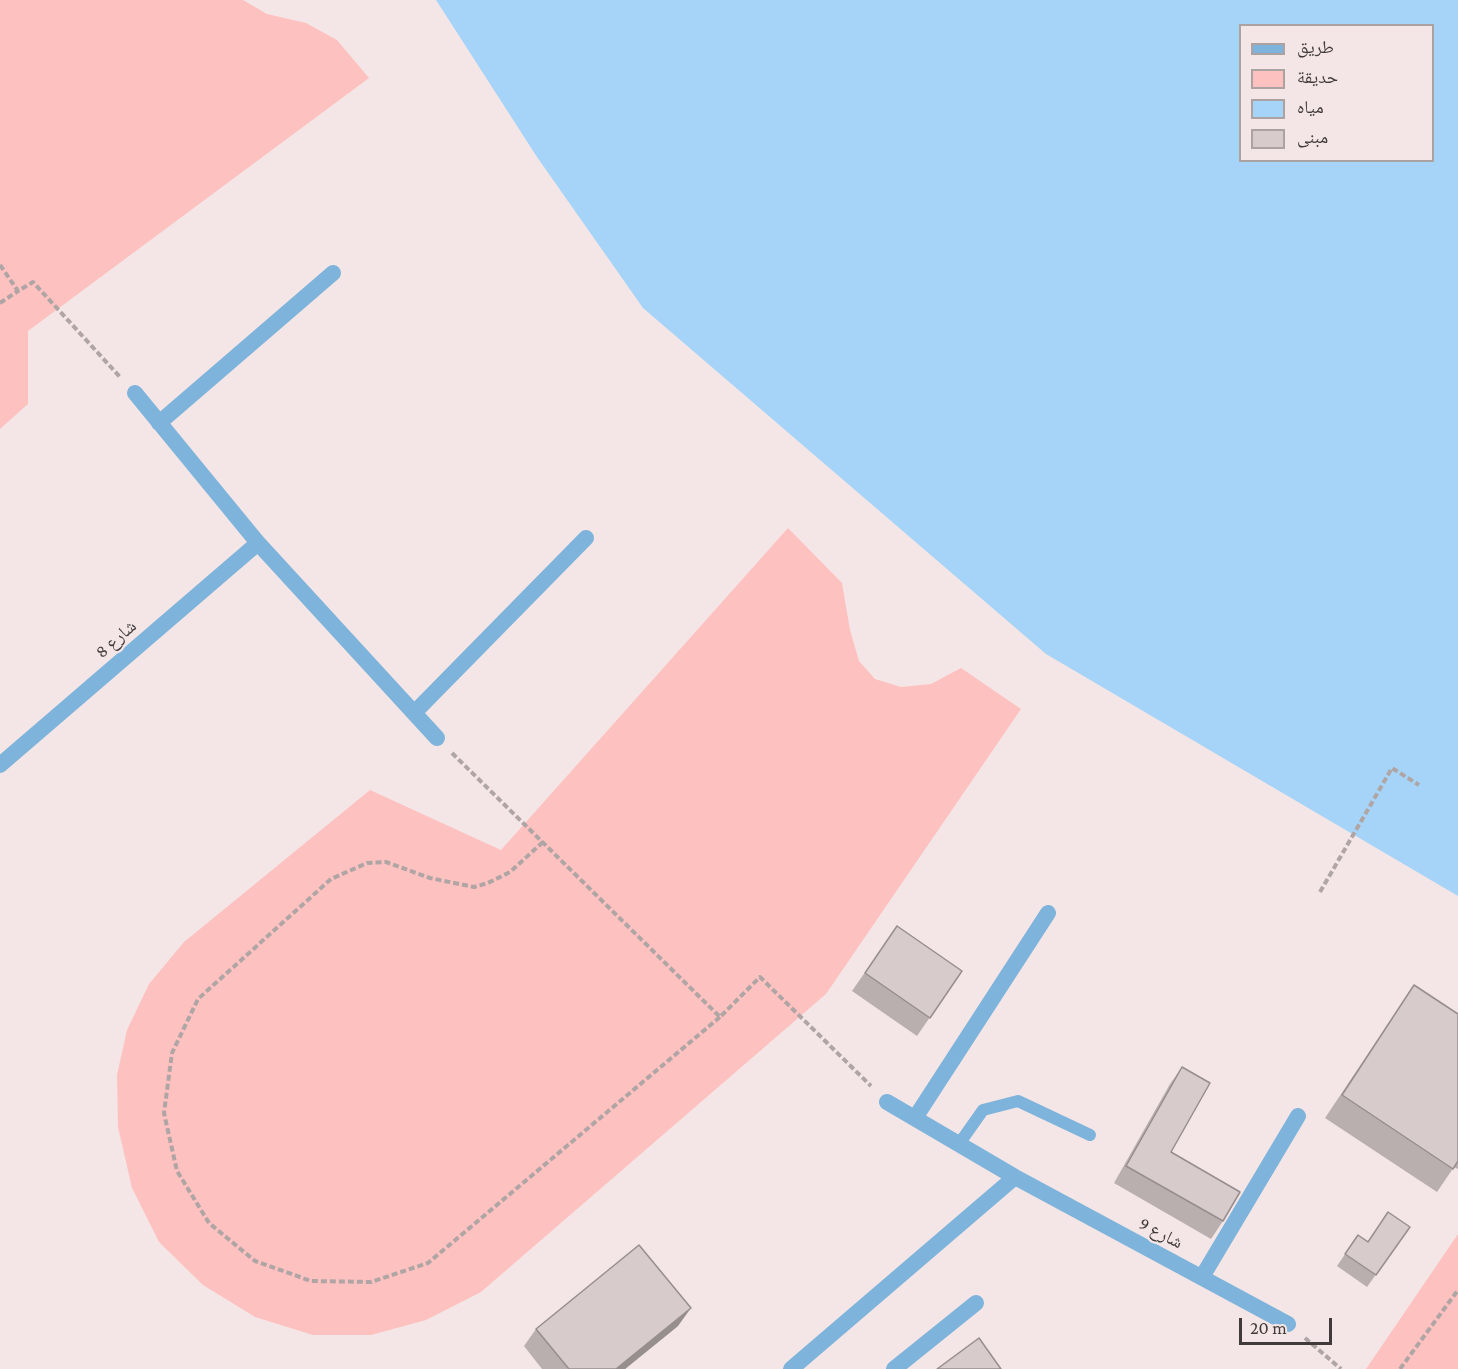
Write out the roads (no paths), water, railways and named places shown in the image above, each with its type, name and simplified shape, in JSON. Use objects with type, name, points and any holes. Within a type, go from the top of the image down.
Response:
[{"type":"street","points":[[159,423],[333,273]]},
{"type":"street","points":[[135,393],[258,543],[437,738]]},
{"type":"street","points":[[414,712],[586,538]]},
{"type":"street","name":"شارع 8","points":[[0,765],[258,543]]},
{"type":"street","points":[[915,1118],[1048,913]]},
{"type":"street","name":"شارع 9","points":[[887,1102],[1016,1177],[1288,1324]]},
{"type":"street","points":[[1202,1277],[1298,1116]]},
{"type":"street","points":[[791,1369],[1016,1177]]},
{"type":"street","points":[[894,1369],[976,1303]]},
{"type":"lane","points":[[959,1144],[983,1110],[1018,1101],[1090,1135]]},
{"type":"water","points":[[436,0],[1458,0],[1458,896],[1046,654],[643,308],[537,157]]}]
